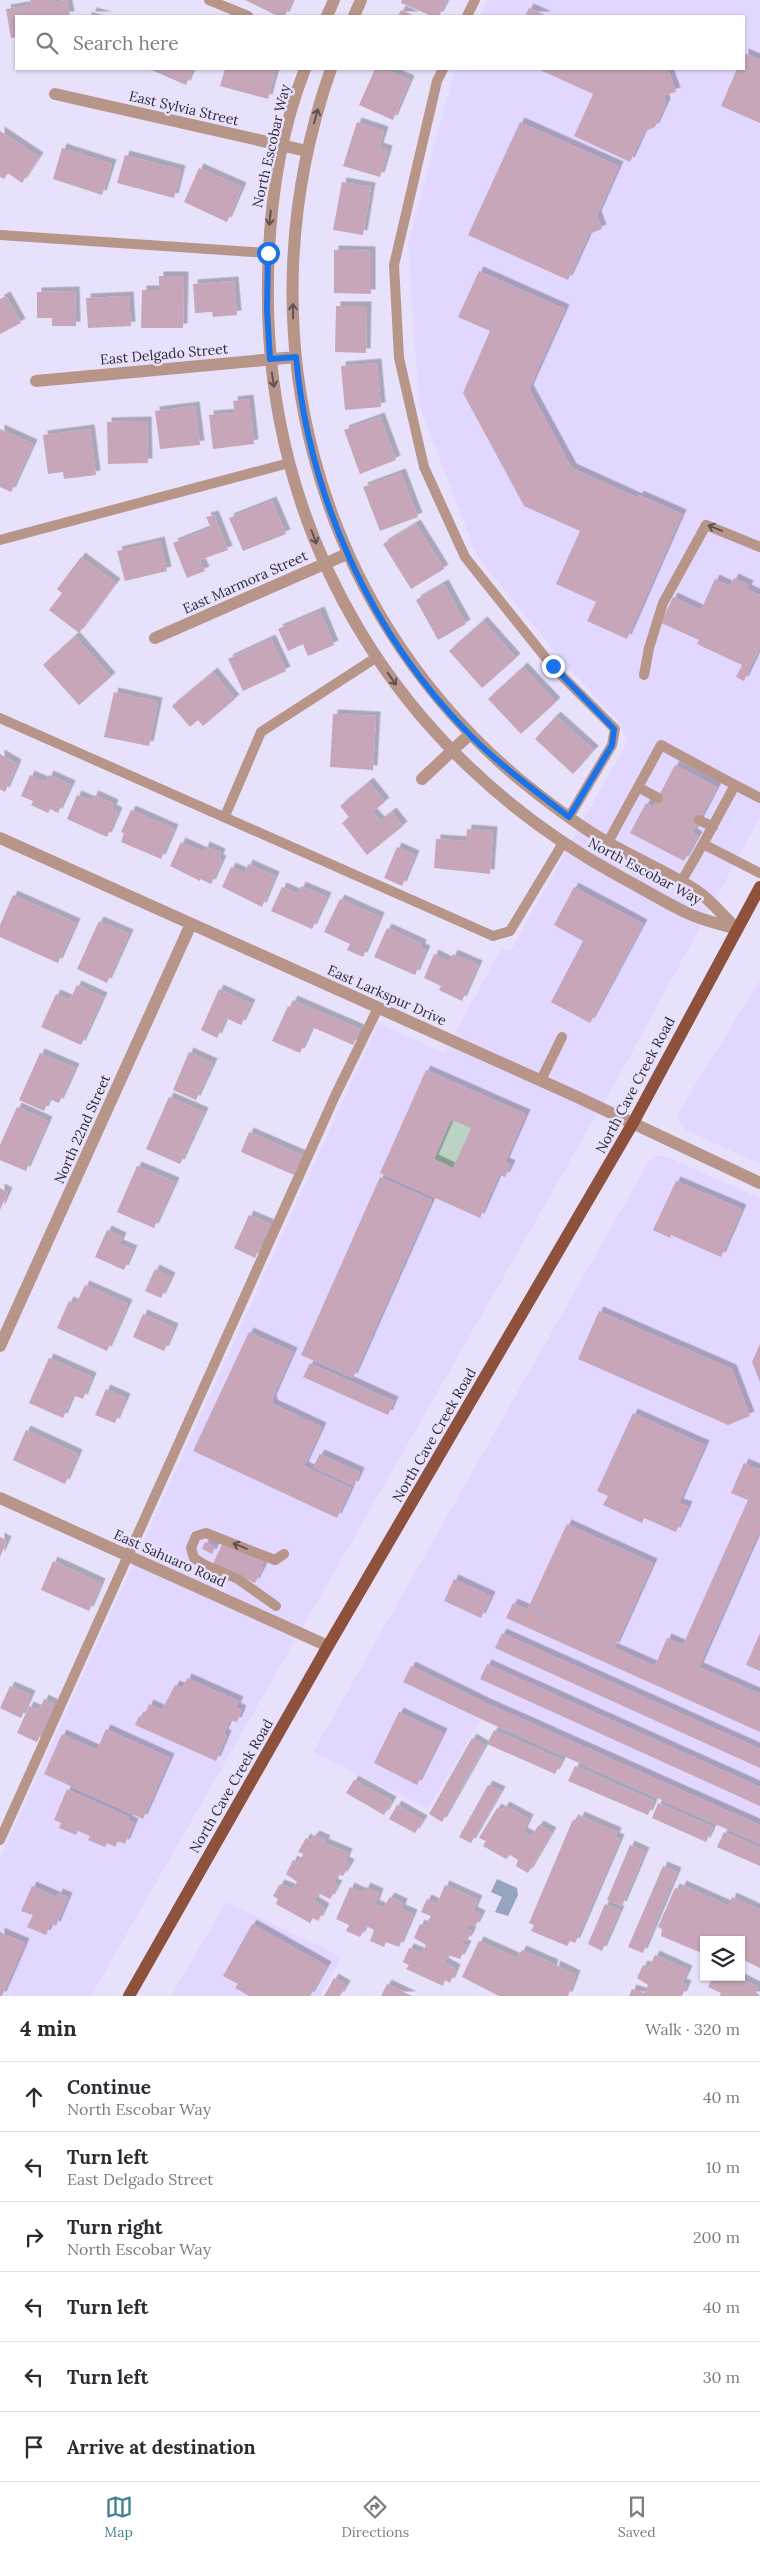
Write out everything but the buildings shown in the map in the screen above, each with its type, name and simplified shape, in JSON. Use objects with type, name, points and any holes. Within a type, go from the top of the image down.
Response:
[{"type":"main road","name":"North Cave Creek Road","points":[[129,1996],[328,1646],[633,1123],[760,887]]},
{"type":"street","points":[[327,15],[334,0]]},
{"type":"street","points":[[354,15],[361,0]]},
{"type":"street","name":"North Escobar Way","points":[[305,70],[284,145],[270,217],[267,310],[270,359],[289,464],[325,564],[350,616],[414,709],[452,752],[496,793],[562,843],[687,913],[736,929]]},
{"type":"street","name":"North Escobar Way","points":[[331,70],[308,150],[298,198],[293,289],[296,357],[310,442],[347,554],[384,624],[421,679],[470,735],[521,781],[569,817],[608,842],[699,892],[736,929]]},
{"type":"street","name":"East Sylvia Street","points":[[55,94],[308,150]]},
{"type":"street","name":"East Delgado Street","points":[[36,381],[296,357]]},
{"type":"street","name":"East Marmora Street","points":[[155,638],[347,554]]},
{"type":"street","points":[[422,779],[470,735]]},
{"type":"street","name":"East Larkspur Drive","points":[[1,840],[541,1080],[760,1183]]},
{"type":"street","name":"North 22nd Street","points":[[0,1346],[191,924]]},
{"type":"street","name":"East Sahuaro Road","points":[[0,1498],[328,1646]]},
{"type":"lane","points":[[209,0],[220,2],[246,15]]},
{"type":"lane","points":[[468,15],[475,0]]},
{"type":"lane","points":[[443,70],[419,155],[394,265],[399,358],[424,467],[465,557],[553,666],[614,729],[612,745],[569,817]]},
{"type":"lane","points":[[0,235],[268,253]]},
{"type":"lane","points":[[0,540],[289,464]]},
{"type":"lane","points":[[644,675],[649,648],[662,603],[706,524],[760,547]]},
{"type":"lane","points":[[225,816],[262,732],[377,657]]},
{"type":"lane","points":[[0,718],[493,936],[510,931],[562,843]]},
{"type":"lane","points":[[608,842],[660,745],[760,798]]},
{"type":"lane","points":[[681,882],[735,785]]},
{"type":"lane","points":[[638,787],[658,798]]},
{"type":"lane","points":[[699,820],[712,827]]},
{"type":"lane","points":[[703,844],[760,874]]},
{"type":"lane","points":[[0,1840],[331,1105],[378,1008]]},
{"type":"lane","points":[[541,1080],[562,1037]]},
{"type":"lane","points":[[276,1606],[238,1579],[203,1564],[194,1558],[191,1548],[196,1536],[206,1533],[276,1560],[284,1554]]},
{"type":"shaded area","points":[[487,0],[760,0],[760,817],[624,1067],[91,1996],[0,1996],[0,1858],[378,1023],[444,1053],[502,947],[510,952],[628,740],[616,718],[570,670],[477,556],[419,405],[408,244],[455,70],[745,70],[745,15],[480,15]]},
{"type":"shaded area","points":[[760,980],[760,1164],[685,1130],[679,1122],[678,1113]]},
{"type":"shaded area","points":[[658,1156],[665,1156],[760,1198],[760,1845],[481,1719],[428,1809],[313,1752],[649,1161]]},
{"type":"shaded area","points":[[226,1902],[342,1957],[320,1996],[171,1996]]},
{"type":"green space","points":[[451,1120],[471,1128],[453,1168],[434,1159]]},
{"type":"water","points":[[497,1879],[517,1888],[518,1895],[508,1916],[495,1912],[502,1897],[491,1892]]},
{"type":"route","points":[[268,253],[267,310],[270,359],[296,357],[302,404],[320,476],[347,554],[364,588],[384,624],[421,679],[470,735],[521,781],[569,817],[612,745],[614,729],[553,666]]}]
